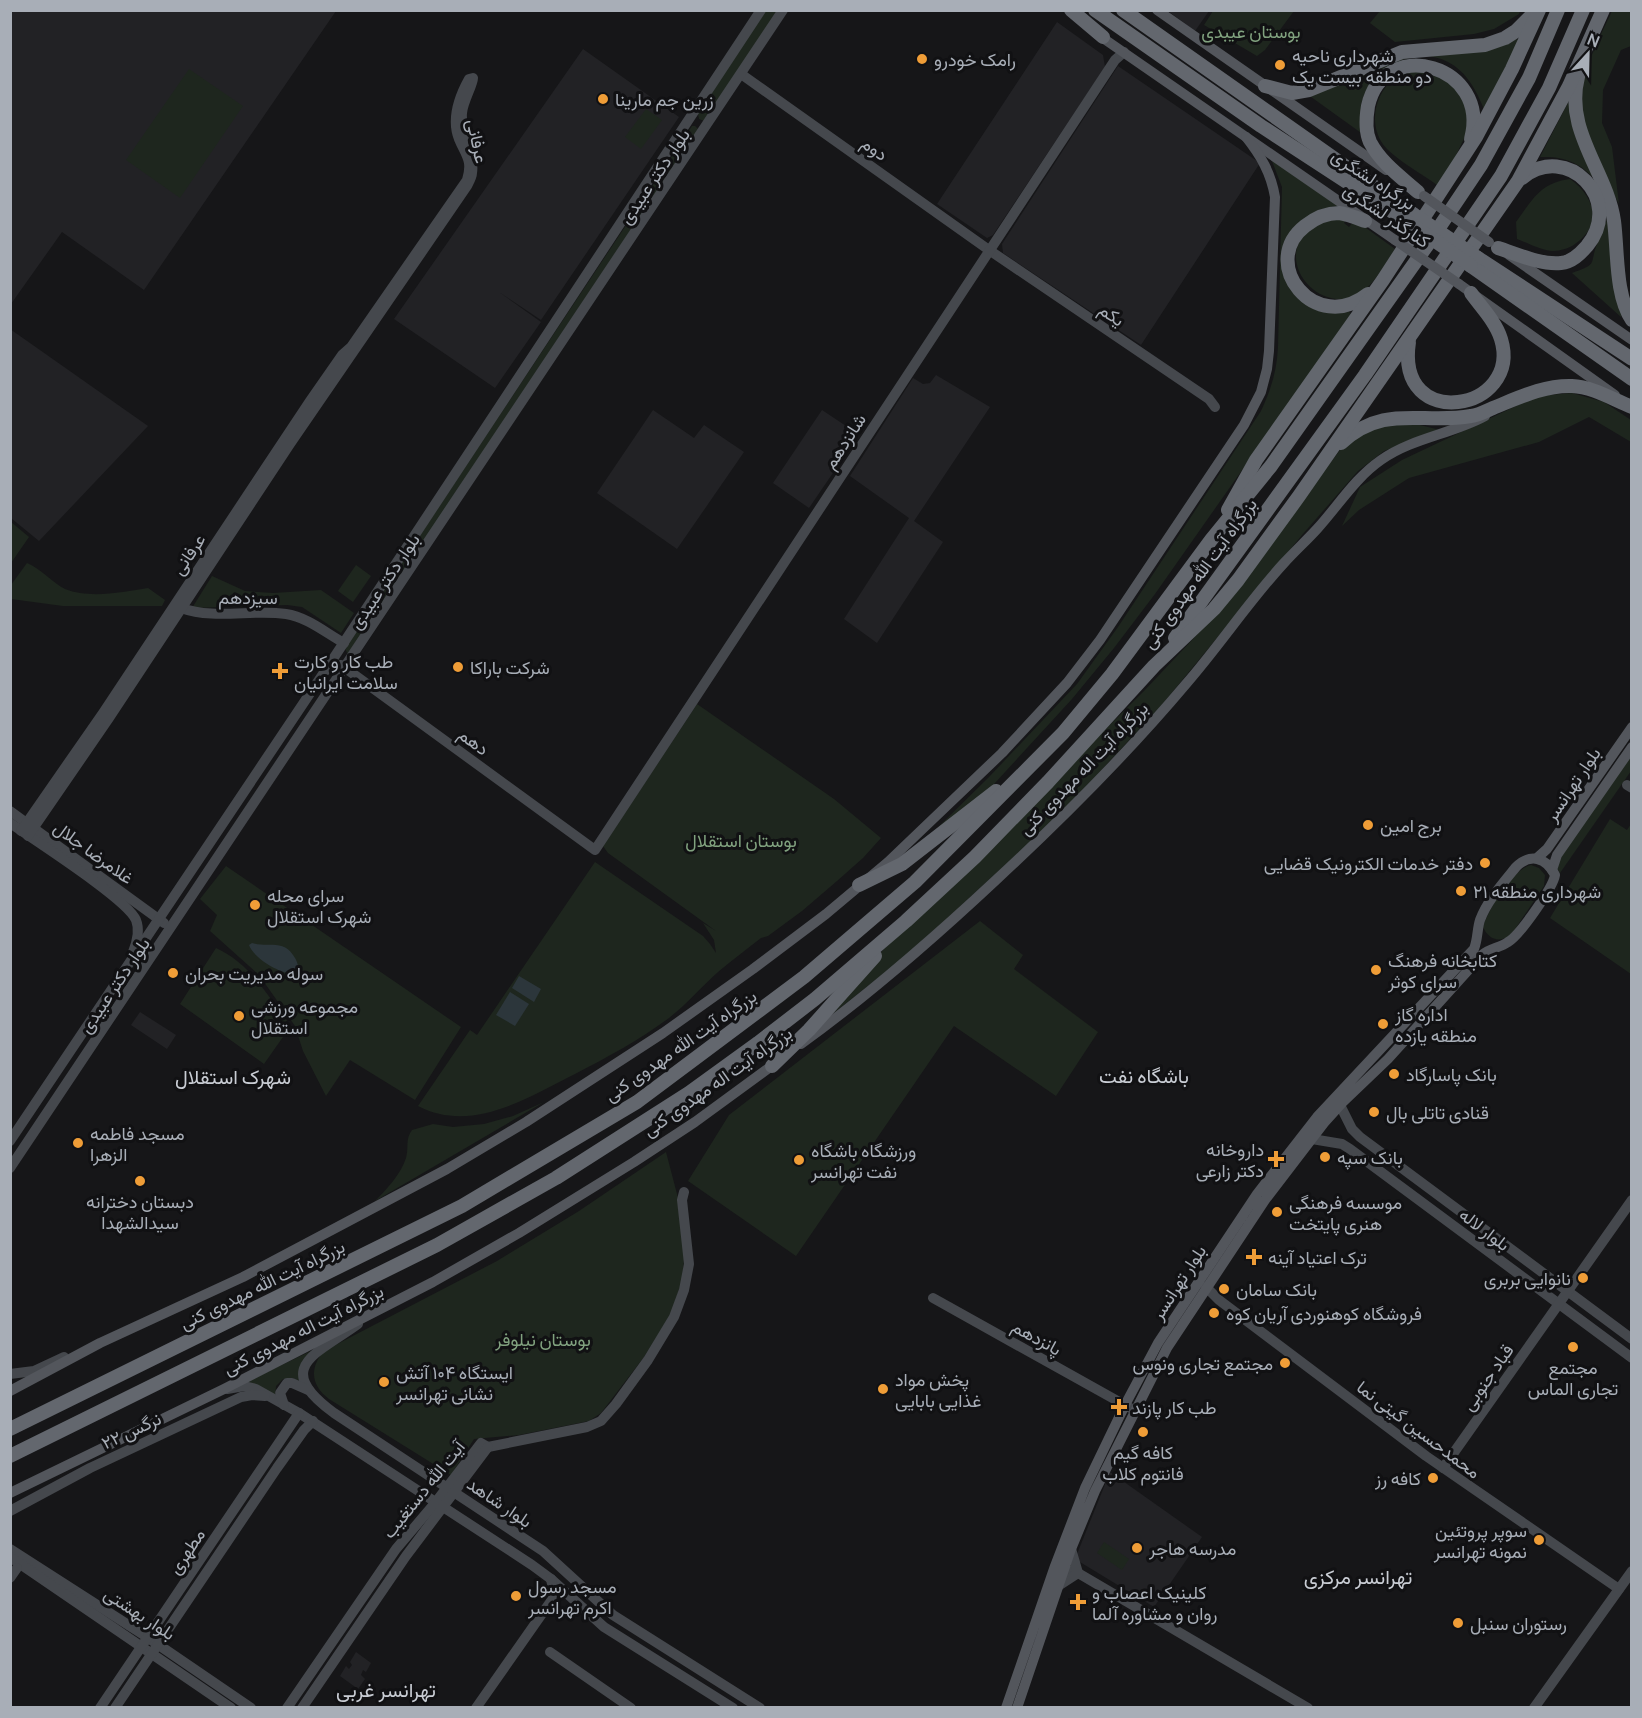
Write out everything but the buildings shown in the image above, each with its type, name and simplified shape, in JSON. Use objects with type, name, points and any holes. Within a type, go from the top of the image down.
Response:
[{"type":"highway","points":[[1071,10],[1102,37]]},
{"type":"highway","name":"بزرگراه لشگری","points":[[1095,10],[1261,126],[1411,218]]},
{"type":"highway","name":"بزرگراه لشگری","points":[[1123,10],[1474,262],[1632,379]]},
{"type":"highway","points":[[1133,10],[1162,38]]},
{"type":"highway","points":[[1265,86],[1292,93],[1309,90],[1402,52],[1485,45],[1505,38],[1516,31],[1538,10]]},
{"type":"highway","name":"بزرگراه آیت الله مهدوی کنی","points":[[1211,540],[1256,460],[1383,280],[1466,153],[1495,102],[1538,10]]},
{"type":"highway","points":[[1535,63],[1550,10]]},
{"type":"highway","name":"بزرگراه آیت الله مهدوی کنی","points":[[10,1429],[462,1206],[637,1102],[804,977],[915,882],[1063,733],[1112,674],[1211,540],[1271,466],[1481,165],[1535,63],[1558,10]]},
{"type":"highway","name":"بزرگراه آیت الله مهدوی کنی","points":[[1154,666],[1365,375],[1501,176],[1549,88],[1582,10]]},
{"type":"highway","name":"بزرگراه آیت الله مهدوی کنی","points":[[1154,666],[1214,609],[1238,580],[1518,181],[1569,86],[1603,10]]},
{"type":"highway","points":[[1588,46],[1577,80],[1576,118],[1581,136],[1611,206],[1622,292],[1632,320]]},
{"type":"highway","points":[[1421,194],[1383,161],[1370,142],[1366,130],[1366,118],[1374,88],[1386,76],[1403,68],[1426,66],[1437,68],[1459,83],[1470,99],[1474,115],[1466,153]]},
{"type":"highway","points":[[1520,143],[1533,131],[1569,86]]},
{"type":"highway","points":[[1494,245],[1530,259],[1562,264],[1577,257],[1590,241],[1598,225],[1599,210],[1596,195],[1581,176],[1571,170],[1550,165],[1540,167],[1518,181]]},
{"type":"highway","points":[[1365,221],[1340,213],[1321,215],[1309,223],[1293,238],[1288,261],[1290,275],[1305,296],[1332,307],[1350,306],[1383,280]]},
{"type":"highway","name":"بزرگراه لشگری","points":[[1474,262],[1632,359]]},
{"type":"highway","points":[[1409,338],[1407,366],[1412,381],[1419,390],[1438,401],[1449,403],[1472,400],[1487,391],[1496,380],[1502,367],[1502,340],[1489,317],[1471,293]]},
{"type":"highway","points":[[1330,452],[1348,437],[1378,421],[1395,417],[1472,416],[1542,389],[1587,387],[1632,407]]},
{"type":"highway","name":"بزرگراه آیت اله مهدوی کنی","points":[[10,1456],[437,1245],[547,1184],[689,1093],[815,999],[906,921],[1032,798],[1154,666]]},
{"type":"highway","points":[[859,885],[902,864],[996,791],[1019,779]]},
{"type":"highway","points":[[772,1066],[809,1030],[906,921]]},
{"type":"main road","name":"کنارگذر لشگری","points":[[1063,10],[1632,407]]},
{"type":"main road","name":"کنارگذر لشگری","points":[[1157,10],[1632,340]]},
{"type":"main road","points":[[10,1391],[100,1344],[219,1289],[329,1233],[447,1169],[526,1122],[663,1033],[826,914],[888,862],[1002,753],[1067,683],[1100,640],[1235,440],[1261,392],[1267,369],[1275,212],[1272,182],[1260,155],[1246,138]]},
{"type":"main road","name":"بزرگراه آیت اله مهدوی کنی","points":[[10,1493],[370,1315],[519,1233],[695,1122],[772,1066],[860,999],[936,935],[1060,821],[1112,768],[1186,684],[1283,564],[1350,490],[1380,461],[1407,446],[1473,422],[1511,401]]},
{"type":"main road","name":"بلوار تهرانسر","points":[[1130,1408],[1158,1343],[1264,1185],[1329,1103],[1474,949],[1479,936],[1478,926],[1484,912],[1507,878],[1521,862],[1537,858],[1547,849],[1632,727]]},
{"type":"main road","name":"بلوار تهرانسر","points":[[1017,1707],[1085,1488],[1130,1408],[1206,1287],[1265,1200],[1340,1105],[1388,1059],[1482,955],[1512,940],[1552,885],[1555,875],[1552,870],[1557,855],[1632,747]]},
{"type":"main road","points":[[1537,858],[1552,870]]},
{"type":"main road","points":[[1479,936],[1495,948]]},
{"type":"main road","name":"بلوار تهرانسر","points":[[1006,1707],[1062,1567]]},
{"type":"street","name":"بلوار دکتر عبیدی","points":[[10,1141],[344,643],[761,10]]},
{"type":"street","name":"بلوار دکتر عبیدی","points":[[10,1168],[783,10]]},
{"type":"street","name":"شانزدهم","points":[[596,850],[989,250],[1115,60],[1124,52]]},
{"type":"street","name":"دوم","points":[[741,74],[989,250]]},
{"type":"street","name":"عرفانی","points":[[473,78],[474,82],[466,95],[462,112],[462,128],[471,159],[472,173],[467,186],[28,829],[310,401],[342,355],[351,347],[467,180],[470,168],[468,156],[458,137],[455,119],[462,90],[469,79],[473,78]]},
{"type":"street","name":"یکم","points":[[989,250],[1209,399],[1215,407]]},
{"type":"street","name":"سیزدهم","points":[[181,608],[198,614],[287,614],[311,623],[344,643]]},
{"type":"street","name":"دهم","points":[[333,659],[596,850]]},
{"type":"street","name":"غلامرضا جلال","points":[[10,811],[28,829],[130,911],[137,922],[138,932],[129,964]]},
{"type":"street","name":"غلامرضا جلال","points":[[10,823],[28,829],[171,928]]},
{"type":"street","name":"بلوار لاله","points":[[1340,1105],[1352,1130],[1632,1339]]},
{"type":"street","name":"بلوار لاله","points":[[1312,1139],[1342,1144],[1632,1358]]},
{"type":"street","points":[[1388,1177],[1390,1170],[1397,1165]]},
{"type":"street","name":"آیت الله دستغیب","points":[[302,1707],[439,1505],[488,1447],[587,1427],[601,1421],[616,1404],[648,1360],[674,1317],[684,1290],[689,1264],[682,1200],[684,1192]]},
{"type":"street","name":"قباد جنوبی","points":[[1443,1468],[1632,1200]]},
{"type":"street","name":"محمدحسین گیتی نما","points":[[1206,1287],[1219,1300],[1443,1468],[1619,1589]]},
{"type":"street","name":"پانزدهم","points":[[933,1298],[1130,1408]]},
{"type":"street","points":[[308,1390],[304,1373],[309,1358],[370,1315]]},
{"type":"street","points":[[10,1374],[34,1371],[100,1344]]},
{"type":"street","points":[[284,1405],[279,1397],[287,1383],[308,1390]]},
{"type":"street","name":"بلوار شاهد","points":[[224,1389],[250,1387],[313,1421],[551,1579],[604,1627],[733,1707]]},
{"type":"street","name":"بلوار شاهد","points":[[308,1390],[334,1413],[543,1551],[613,1615],[760,1707]]},
{"type":"street","name":"نرگس ۲۲","points":[[10,1511],[90,1468],[241,1397],[262,1395],[271,1398]]},
{"type":"street","name":"مطهری","points":[[100,1707],[299,1413]]},
{"type":"street","name":"مطهری","points":[[115,1707],[299,1436],[313,1421]]},
{"type":"street","points":[[288,1429],[299,1436]]},
{"type":"street","name":"آیت الله دستغیب","points":[[287,1707],[396,1549],[439,1505]]},
{"type":"street","points":[[10,1540],[37,1559],[61,1582]]},
{"type":"street","name":"بلوار بهشتی","points":[[10,1549],[61,1582],[144,1642]]},
{"type":"street","name":"بلوار بهشتی","points":[[10,1557],[70,1598],[251,1707]]},
{"type":"street","points":[[10,1578],[14,1565],[70,1598]]},
{"type":"street","points":[[1062,1567],[1078,1573],[1308,1707]]},
{"type":"street","points":[[1062,1567],[1078,1573]]},
{"type":"street","points":[[1062,1567],[1078,1573]]},
{"type":"street","points":[[1534,1707],[1632,1571]]},
{"type":"street","points":[[476,1707],[550,1601],[553,1588],[551,1579]]},
{"type":"street","points":[[483,1707],[553,1606],[565,1600],[573,1600]]},
{"type":"street","name":"بلوار بهشتی","points":[[155,1648],[231,1707]]},
{"type":"street","points":[[550,1652],[631,1707]]},
{"type":"shaded area","points":[[11,11],[336,11],[144,290],[62,232],[11,304]]},
{"type":"shaded area","points":[[1168,11],[1209,11],[1195,31]]},
{"type":"shaded area","points":[[1057,22],[1103,55],[1105,67],[993,235],[987,238],[937,204]]},
{"type":"shaded area","points":[[583,49],[679,117],[541,320],[499,292],[541,322],[495,388],[394,319]]},
{"type":"shaded area","points":[[1118,66],[1260,163],[1141,345],[1003,253],[1002,244]]},
{"type":"shaded area","points":[[10,329],[148,426],[39,541],[11,518]]},
{"type":"shaded area","points":[[936,375],[990,407],[914,521],[943,542],[877,643],[844,619],[909,518],[850,476],[913,378],[923,384],[930,383]]},
{"type":"shaded area","points":[[653,410],[694,438],[704,425],[744,452],[677,549],[597,493]]},
{"type":"shaded area","points":[[822,410],[852,430],[854,442],[809,508],[773,483]]},
{"type":"shaded area","points":[[252,943],[280,945],[289,950],[297,962],[298,974],[285,972],[263,961],[252,950],[249,945]]},
{"type":"shaded area","points":[[519,976],[541,989],[534,1002],[512,988]]},
{"type":"shaded area","points":[[510,992],[529,1004],[515,1026],[496,1015]]},
{"type":"shaded area","points":[[140,1012],[176,1035],[167,1049],[131,1025]]},
{"type":"shaded area","name":"مدرسه هاجر","points":[[1110,1472],[1202,1537],[1154,1607],[1075,1559]]},
{"type":"shaded area","points":[[356,1652],[371,1663],[366,1672],[363,1670],[361,1675],[365,1679],[358,1689],[340,1676],[346,1666],[349,1669],[352,1665],[350,1662]]},
{"type":"green space","points":[[765,11],[778,11],[704,121],[699,119],[698,114]]},
{"type":"green space","name":"بوستان عیبدی","points":[[1213,11],[1294,11],[1265,50],[1257,56],[1204,25]]},
{"type":"green space","points":[[1380,11],[1520,11],[1519,14],[1494,29],[1474,34],[1395,42],[1370,23]]},
{"type":"green space","points":[[1612,11],[1631,11],[1631,46],[1621,50],[1603,90],[1602,123],[1612,147],[1619,204],[1589,140],[1582,107],[1586,71]]},
{"type":"green space","points":[[1514,37],[1519,41],[1484,109],[1466,76],[1455,66],[1435,57],[1423,56],[1398,62],[1377,77],[1363,98],[1361,121],[1364,135],[1307,94],[1398,56]]},
{"type":"green space","points":[[189,69],[243,106],[180,198],[126,160]]},
{"type":"green space","points":[[1436,71],[1466,98],[1468,130],[1450,168],[1437,185],[1387,149],[1380,140],[1375,118],[1380,97],[1393,79],[1407,72]]},
{"type":"green space","points":[[1572,95],[1598,182],[1579,165],[1565,159],[1540,157]]},
{"type":"green space","points":[[646,109],[662,120],[641,149],[625,137]]},
{"type":"green space","points":[[692,126],[698,129],[350,653],[347,653],[345,648]]},
{"type":"green space","points":[[1270,156],[1341,205],[1318,210],[1292,235],[1296,293],[1348,309],[1351,315],[1155,594],[1114,648],[1072,699],[984,795],[918,847],[989,777],[1077,684],[1118,627],[1261,411],[1273,380],[1278,347],[1282,187]]},
{"type":"green space","points":[[1570,179],[1585,194],[1592,210],[1590,228],[1584,236],[1570,247],[1553,251],[1517,239],[1516,222],[1538,193],[1551,184]]},
{"type":"green space","points":[[1608,214],[1623,312],[1621,317],[1572,273],[1592,262]]},
{"type":"green space","points":[[1348,217],[1344,223],[1349,227],[1355,220],[1395,249],[1377,276],[1360,294],[1340,299],[1327,297],[1306,283],[1296,261],[1297,248],[1302,236],[1322,220]]},
{"type":"green space","points":[[1572,393],[1604,402],[1631,420],[1631,442],[1589,417],[1539,442],[1409,478],[1359,510],[1342,526],[1360,487],[1402,460],[1537,396]]},
{"type":"green space","points":[[1408,422],[1440,430],[1384,451],[1358,471],[1160,707],[1092,780],[1042,831],[940,925],[892,967],[811,1031],[879,954],[1144,691],[1193,639],[1226,601],[1343,446],[1358,436],[1374,430]]},
{"type":"green space","points":[[11,522],[29,537],[11,563]]},
{"type":"green space","points":[[27,563],[60,586],[75,592],[106,594],[148,588],[165,600],[162,606],[63,606],[11,599],[11,585]]},
{"type":"green space","points":[[356,565],[371,576],[353,602],[338,591]]},
{"type":"green space","points":[[212,576],[245,591],[273,593],[321,590],[354,613],[341,633],[302,607],[287,605],[192,608]]},
{"type":"green space","name":"بوستان استقلال","points":[[697,704],[834,799],[881,838],[863,858],[802,911],[729,963],[669,1018],[623,1048],[538,1093],[499,1110],[479,1115],[459,1116],[438,1114],[418,1106],[470,1030],[477,1035],[595,862],[703,936],[716,953],[714,940],[703,923],[716,931],[608,853],[603,846]]},
{"type":"green space","points":[[1631,753],[1631,771],[1560,873],[1557,868],[1558,859]]},
{"type":"green space","points":[[1610,819],[1627,830],[1631,824],[1631,974],[1550,918]]},
{"type":"green space","points":[[1531,865],[1539,868],[1545,875],[1544,886],[1511,935],[1502,939],[1491,937],[1483,927],[1490,911],[1509,882],[1524,868]]},
{"type":"green space","points":[[226,866],[461,1027],[415,1100],[350,1060],[326,1096],[303,1051],[295,1026],[259,975],[210,931],[217,915],[200,899]]},
{"type":"green space","points":[[980,921],[1023,955],[1014,969],[1098,1032],[1056,1096],[954,1026],[796,1256],[688,1181],[729,1115]]},
{"type":"green space","name":"مجموعه ورزشی استقلال","points":[[216,948],[246,969],[287,1020],[290,1027],[264,1064],[180,1004]]},
{"type":"green space","points":[[544,1102],[375,1201],[401,1170],[412,1130],[433,1124],[453,1127],[484,1124],[513,1116]]},
{"type":"green space","name":"بوستان نیلوفر","points":[[666,1152],[683,1217],[685,1250],[682,1281],[670,1316],[644,1357],[601,1413],[589,1421],[519,1435],[474,1439],[451,1475],[323,1394],[316,1383],[314,1370],[324,1351],[497,1261],[579,1211]]},
{"type":"green space","points":[[313,1350],[302,1383],[293,1378],[283,1379],[276,1386],[275,1397],[242,1384]]},
{"type":"green space","points":[[1104,1542],[1129,1559],[1122,1570],[1097,1553]]},
{"type":"place","name":"رامک خودرو","points":[[922,59]]},
{"type":"place","name":"شهرداری ناحیه دو منطقه بیست یک","points":[[1280,65]]},
{"type":"place","name":"زرین جم مارینا","points":[[603,99]]},
{"type":"place","name":"شرکت باراکا","points":[[458,667]]},
{"type":"place","name":"طب کار و کارت سلامت ایرانیان","points":[[280,671]]},
{"type":"place","name":"برج امین","points":[[1368,825]]},
{"type":"place","name":"دفتر خدمات الکترونیک قضایی","points":[[1485,863]]},
{"type":"place","name":"شهرداری منطقه ۲۱","points":[[1461,891]]},
{"type":"place","name":"سرای محله شهرک استقلال","points":[[255,905]]},
{"type":"place","name":"کتابخانه فرهنگ سرای کوثر","points":[[1376,970]]},
{"type":"place","name":"سوله مدیریت بحران","points":[[173,973]]},
{"type":"place","name":"مجموعه ورزشی استقلال","points":[[239,1016]]},
{"type":"place","name":"اداره گاز منطقه یازده","points":[[1383,1024]]},
{"type":"place","name":"بانک پاسارگاد","points":[[1394,1074]]},
{"type":"place","name":"قنادی تاتلی بال","points":[[1374,1112]]},
{"type":"place","name":"مسجد فاطمه الزهرا","points":[[78,1143]]},
{"type":"place","name":"بانک سپه","points":[[1325,1157]]},
{"type":"place","name":"داروخانه دکتر زارعی","points":[[1276,1159]]},
{"type":"place","name":"ورزشگاه باشگاه نفت تهرانسر","points":[[799,1160]]},
{"type":"place","name":"دبستان دخترانه سیدالشهدا","points":[[140,1181]]},
{"type":"place","name":"موسسه فرهنگی هنری پایتخت","points":[[1277,1212]]},
{"type":"place","name":"ترک اعتیاد آینه","points":[[1254,1257]]},
{"type":"place","name":"نانوایی بربری","points":[[1583,1278]]},
{"type":"place","name":"بانک سامان","points":[[1224,1289]]},
{"type":"place","name":"فروشگاه کوهنوردی آریان کوه","points":[[1214,1313]]},
{"type":"place","name":"مجتمع تجاری الماس","points":[[1573,1347]]},
{"type":"place","name":"مجتمع تجاری ونوس","points":[[1285,1363]]},
{"type":"place","name":"ایستگاه ۱۰۴ آتش ‌نشانی تهرانسر","points":[[384,1382]]},
{"type":"place","name":"پخش مواد غذایی بابایی","points":[[883,1389]]},
{"type":"place","name":"طب کار پازند","points":[[1119,1407]]},
{"type":"place","name":"کافه گیم فانتوم کلاب","points":[[1143,1432]]},
{"type":"place","name":"کافه رز","points":[[1433,1478]]},
{"type":"place","name":"سوپر پروتئین نمونه تهرانسر","points":[[1539,1540]]},
{"type":"place","name":"مدرسه هاجر","points":[[1137,1548]]},
{"type":"place","name":"مسجد رسول اکرم تهرانسر","points":[[516,1596]]},
{"type":"place","name":"کلینیک اعصاب و روان و مشاوره آلما","points":[[1078,1602]]},
{"type":"place","name":"رستوران سنبل","points":[[1458,1623]]},
{"type":"district","name":"باشگاه نفت","points":[[1144,1075]]},
{"type":"district","name":"شهرک استقلال","points":[[233,1076]]},
{"type":"district","name":"تهرانسر مرکزی","points":[[1358,1576]]},
{"type":"district","name":"تهرانسر غربی","points":[[386,1689]]}]
